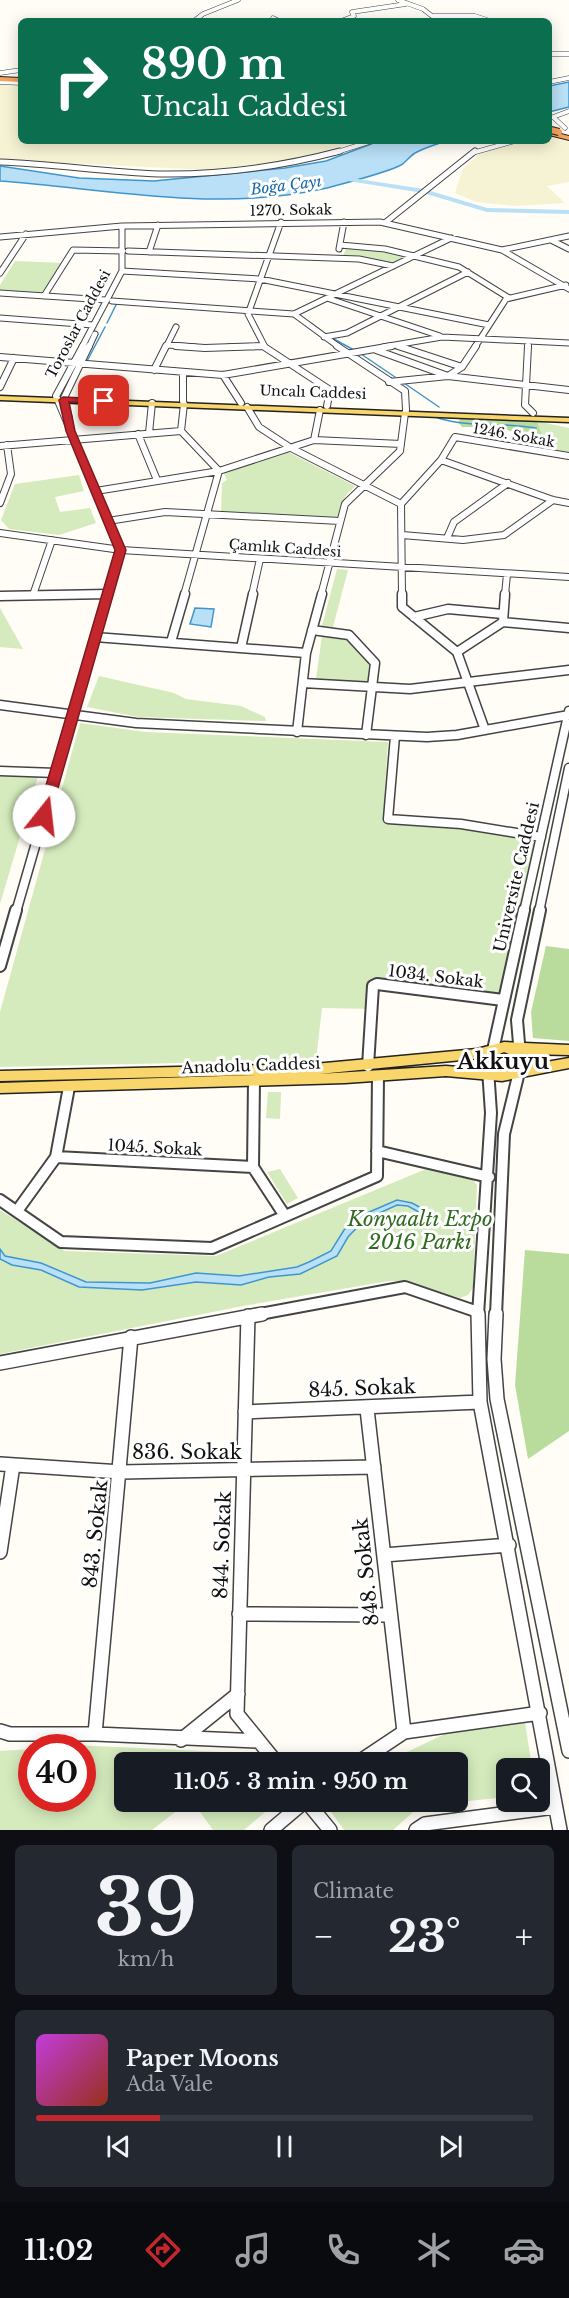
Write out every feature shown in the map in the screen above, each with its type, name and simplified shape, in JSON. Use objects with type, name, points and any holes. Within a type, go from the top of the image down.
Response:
[{"type":"highway","points":[[0,78],[18,80]]},
{"type":"main road","points":[[0,396],[60,398]]},
{"type":"main road","name":"Uncalı Caddesi","points":[[60,398],[183,403]]},
{"type":"main road","name":"Uncalı Caddesi","points":[[60,398],[569,420]]},
{"type":"main road","name":"Uncalı Caddesi","points":[[406,412],[569,412]]},
{"type":"main road","points":[[493,1050],[487,1057],[493,1072]]},
{"type":"main road","name":"Anadolu Caddesi","points":[[0,1076],[368,1066],[477,1054],[493,1050],[516,1051]]},
{"type":"main road","points":[[516,1051],[569,1050]]},
{"type":"main road","points":[[516,1051],[524,1064],[519,1072]]},
{"type":"main road","points":[[519,1072],[569,1063]]},
{"type":"main road","name":"Anadolu Caddesi","points":[[0,1088],[254,1081],[446,1071],[519,1072]]},
{"type":"street","points":[[198,18],[207,12],[238,0]]},
{"type":"street","points":[[398,0],[423,9],[435,17],[466,13],[485,18]]},
{"type":"street","points":[[349,18],[354,16],[352,12],[405,4]]},
{"type":"street","points":[[552,54],[569,54]]},
{"type":"street","points":[[0,78],[18,71]]},
{"type":"street","points":[[552,81],[569,78]]},
{"type":"street","points":[[566,132],[553,117],[569,111]]},
{"type":"street","points":[[0,162],[63,165],[131,172],[213,173],[293,165],[362,144]]},
{"type":"street","points":[[386,222],[473,152],[504,144]]},
{"type":"street","points":[[263,346],[249,311],[281,222]]},
{"type":"street","points":[[337,258],[344,222]]},
{"type":"street","name":"1270. Sokak","points":[[0,237],[122,226],[386,222],[502,250],[567,286]]},
{"type":"street","points":[[149,252],[158,225]]},
{"type":"street","name":"Toroslar Caddesi","points":[[122,226],[126,251]]},
{"type":"street","name":"Toroslar Caddesi","points":[[76,363],[124,271],[130,226]]},
{"type":"street","points":[[0,273],[26,234]]},
{"type":"street","points":[[502,250],[569,236]]},
{"type":"street","points":[[0,293],[294,314],[451,238]]},
{"type":"street","points":[[551,240],[569,249]]},
{"type":"street","points":[[340,245],[368,246],[459,267],[509,298]]},
{"type":"street","points":[[44,296],[73,250],[359,259],[393,266]]},
{"type":"street","points":[[124,271],[260,279],[489,325]]},
{"type":"street","points":[[324,337],[347,333],[383,317],[468,272]]},
{"type":"street","points":[[390,382],[447,376],[462,367],[509,298],[567,286]]},
{"type":"street","points":[[327,298],[442,337]]},
{"type":"street","name":"Toroslar Caddesi","points":[[109,301],[93,325],[60,398],[72,434],[121,550]]},
{"type":"street","points":[[294,314],[348,355],[405,391],[406,412],[400,451],[362,484],[345,504],[306,652],[297,732]]},
{"type":"street","points":[[0,318],[93,325]]},
{"type":"street","points":[[154,370],[176,327]]},
{"type":"street","points":[[0,357],[223,375],[442,337],[569,343]]},
{"type":"street","points":[[528,341],[525,405],[533,413]]},
{"type":"street","points":[[167,345],[205,348],[263,346],[330,390],[315,440]]},
{"type":"street","points":[[396,345],[462,367]]},
{"type":"street","points":[[374,350],[447,376],[525,387],[569,390]]},
{"type":"street","points":[[0,387],[14,358]]},
{"type":"street","points":[[183,372],[181,431],[219,471]]},
{"type":"street","points":[[223,375],[259,427],[291,448],[401,504]]},
{"type":"street","points":[[149,433],[152,403]]},
{"type":"street","points":[[0,503],[11,474],[3,446],[72,434],[138,434],[181,431]]},
{"type":"street","points":[[138,434],[157,480]]},
{"type":"street","name":"1246. Sokak","points":[[441,459],[455,437],[569,456]]},
{"type":"street","points":[[96,491],[219,471],[315,440],[401,444]]},
{"type":"street","points":[[485,730],[457,652],[402,607],[401,504],[441,459],[553,500],[569,503]]},
{"type":"street","points":[[171,642],[205,514],[219,471]]},
{"type":"street","points":[[0,475],[11,474]]},
{"type":"street","points":[[447,538],[454,522],[508,483]]},
{"type":"street","points":[[402,535],[463,540],[504,535],[553,500]]},
{"type":"street","points":[[108,521],[165,512],[340,521]]},
{"type":"street","name":"Çamlık Caddesi","points":[[0,533],[121,550],[569,577]]},
{"type":"street","points":[[33,595],[52,540]]},
{"type":"street","points":[[0,966],[121,550]]},
{"type":"street","points":[[241,648],[260,559]]},
{"type":"street","points":[[457,652],[503,618],[507,574]]},
{"type":"street","points":[[0,596],[108,594]]},
{"type":"street","points":[[414,617],[448,609],[569,628]]},
{"type":"street","points":[[312,630],[349,635],[375,663],[366,735]]},
{"type":"street","points":[[95,637],[306,652]]},
{"type":"street","points":[[303,683],[410,689],[569,670]]},
{"type":"street","points":[[0,705],[136,723],[439,737],[569,714]]},
{"type":"street","name":"Universite Caddesi","points":[[493,1050],[569,714]]},
{"type":"street","points":[[395,736],[388,819],[460,824],[541,837]]},
{"type":"street","name":"Universite Caddesi","points":[[516,1051],[517,1020],[569,768]]},
{"type":"street","points":[[0,771],[56,773]]},
{"type":"street","name":"1034. Sokak","points":[[368,1066],[373,987],[377,984],[503,1000]]},
{"type":"street","points":[[493,1072],[489,1176],[478,1312],[480,1402],[509,1545],[560,1830]]},
{"type":"street","points":[[519,1072],[504,1134],[494,1359],[497,1399],[569,1751]]},
{"type":"street","points":[[0,1200],[61,1242],[212,1248],[377,1176],[378,1076]]},
{"type":"street","points":[[254,1081],[253,1167],[285,1216]]},
{"type":"street","points":[[17,1210],[56,1157],[69,1087]]},
{"type":"street","points":[[377,1151],[489,1176]]},
{"type":"street","name":"1045. Sokak","points":[[56,1157],[253,1167]]},
{"type":"street","points":[[0,1363],[405,1287],[478,1312]]},
{"type":"street","name":"844. Sokak","points":[[248,1316],[237,1714],[268,1752]]},
{"type":"street","name":"843. Sokak","points":[[95,1734],[121,1472],[131,1337]]},
{"type":"street","name":"845. Sokak","points":[[245,1412],[367,1409],[480,1402]]},
{"type":"street","name":"848. Sokak","points":[[367,1409],[404,1732]]},
{"type":"street","points":[[0,1552],[7,1465]]},
{"type":"street","name":"836. Sokak","points":[[7,1465],[121,1472],[374,1467]]},
{"type":"street","points":[[384,1555],[509,1545]]},
{"type":"street","points":[[239,1614],[390,1615]]},
{"type":"street","points":[[181,1740],[238,1694]]},
{"type":"street","points":[[374,1752],[404,1732],[540,1713]]},
{"type":"street","points":[[0,1731],[18,1734]]},
{"type":"street","points":[[96,1734],[181,1740],[259,1741]]},
{"type":"street","points":[[416,1830],[425,1824],[555,1808]]},
{"type":"street","points":[[271,1830],[294,1812]]},
{"type":"street","points":[[315,1812],[330,1830]]},
{"type":"shaded area","points":[[0,84],[18,84],[18,144],[349,144],[289,161],[210,170],[0,160]]},
{"type":"shaded area","points":[[552,137],[569,142],[569,182],[547,186],[565,203],[515,206],[476,202],[455,193],[462,170],[482,151],[517,144],[552,144]]},
{"type":"green space","points":[[346,247],[370,247],[407,256],[391,264],[343,257]]},
{"type":"green space","points":[[15,261],[63,263],[43,295],[0,292],[0,285]]},
{"type":"green space","points":[[461,418],[537,421],[542,435],[520,435],[500,427],[462,427],[458,422]]},
{"type":"green space","points":[[537,421],[569,428],[569,452],[547,450]]},
{"type":"green space","points":[[288,452],[355,486],[346,495],[337,519],[221,513],[222,483],[227,480],[224,473]]},
{"type":"green space","points":[[79,475],[84,491],[55,497],[60,512],[90,508],[96,523],[59,535],[9,529],[1,520],[15,484]]},
{"type":"green space","points":[[337,569],[348,570],[333,627],[322,626]]},
{"type":"green space","points":[[0,608],[23,649],[0,647]]},
{"type":"green space","points":[[322,636],[346,637],[369,662],[368,683],[316,679]]},
{"type":"green space","points":[[99,676],[174,693],[186,699],[241,706],[265,717],[266,721],[138,717],[87,707]]},
{"type":"green space","points":[[80,723],[145,732],[388,742],[383,819],[461,824],[541,837],[503,1000],[377,984],[372,1009],[322,1008],[316,1060],[0,1067],[0,1012]]},
{"type":"green space","points":[[0,774],[38,776],[0,904]]},
{"type":"green space","points":[[546,946],[569,949],[569,1041],[533,1038],[531,1012]]},
{"type":"green space","points":[[268,1092],[281,1092],[280,1119],[266,1118]]},
{"type":"green space","points":[[280,1169],[298,1198],[287,1204],[267,1172]]},
{"type":"green space","name":"Konyaaltı Expo 2016 Parkı","points":[[426,1169],[473,1180],[477,1185],[473,1288],[468,1295],[460,1298],[403,1281],[389,1281],[243,1306],[0,1354],[0,1210],[65,1251],[216,1256]]},
{"type":"green space","points":[[525,1250],[569,1254],[569,1431],[528,1459],[515,1385]]},
{"type":"green space","points":[[525,1722],[530,1758],[496,1758],[496,1798],[468,1801],[468,1752],[407,1752],[451,1731]]},
{"type":"green space","points":[[96,1746],[223,1752],[114,1752],[114,1812],[175,1812],[152,1830],[0,1830],[0,1751],[18,1750],[18,1812],[96,1812]]},
{"type":"green space","points":[[200,1812],[265,1812],[244,1830],[213,1830]]},
{"type":"green space","points":[[331,1812],[413,1812],[393,1830],[344,1830]]},
{"type":"water","points":[[569,82],[569,107],[552,111],[552,85]]},
{"type":"water","points":[[371,144],[437,144],[418,151],[401,165],[365,178],[327,188],[245,199],[163,197],[0,181],[0,166],[79,178],[154,181],[285,168],[326,161]]},
{"type":"water","points":[[195,608],[214,609],[211,627],[190,624]]},
{"type":"water","points":[[397,1200],[412,1203],[438,1217],[435,1221],[408,1206],[397,1205],[364,1220],[348,1237],[337,1256],[300,1274],[269,1277],[241,1285],[196,1282],[142,1290],[79,1287],[41,1270],[12,1265],[0,1259],[0,1249],[5,1256],[41,1263],[86,1282],[150,1283],[196,1273],[239,1276],[297,1267],[309,1262],[331,1251],[344,1230],[360,1216]]},
{"type":"waterway","name":"Boğa Çayı","points":[[338,178],[424,191],[487,210],[569,212]]},
{"type":"waterway","points":[[107,323],[117,303]]},
{"type":"waterway","points":[[311,323],[326,334]]},
{"type":"waterway","points":[[87,361],[105,327]]},
{"type":"waterway","points":[[332,338],[354,350]]},
{"type":"waterway","points":[[361,354],[395,377]]},
{"type":"waterway","points":[[404,383],[439,407]]},
{"type":"waterway","points":[[438,418],[462,423],[536,428]]},
{"type":"district","name":"Akkuyu","points":[[503,1061]]},
{"type":"route","points":[[44,816],[121,550],[71,431],[63,400],[104,401]]}]
